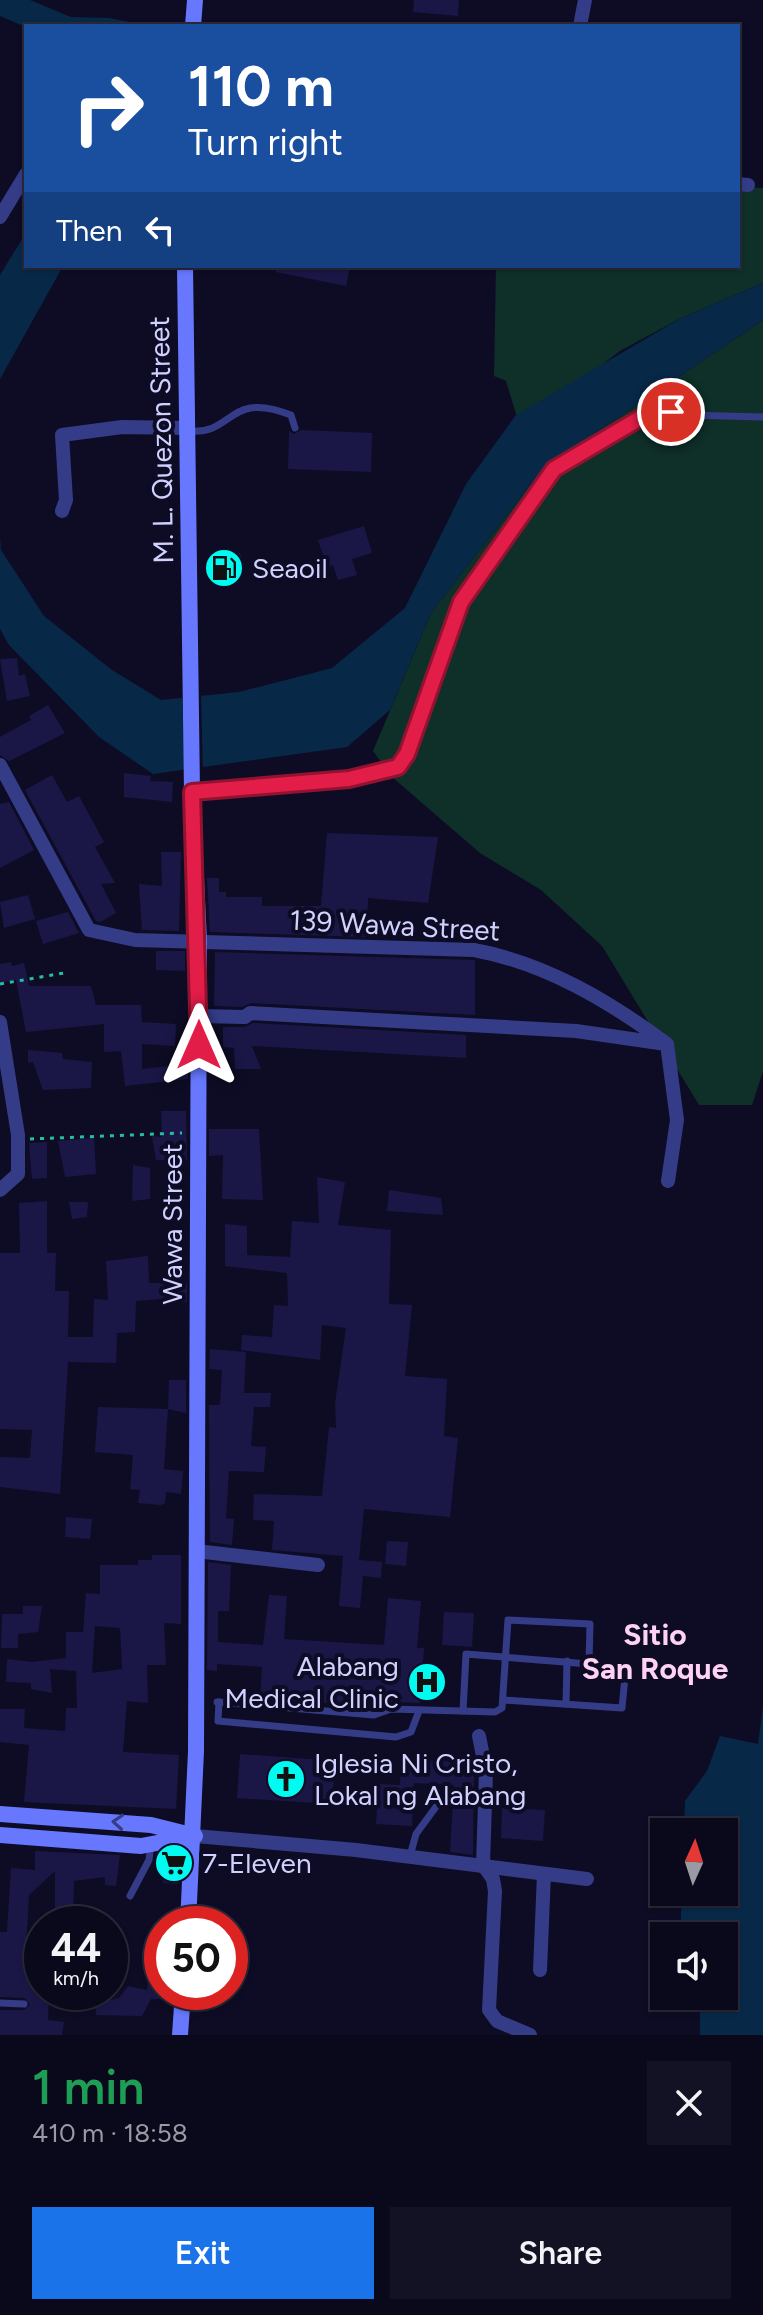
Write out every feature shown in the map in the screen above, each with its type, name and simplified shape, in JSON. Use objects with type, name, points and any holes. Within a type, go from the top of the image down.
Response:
[{"type":"main road","points":[[193,24],[195,0]]},
{"type":"main road","name":"M. L. Quezon Street","points":[[185,268],[190,612]]},
{"type":"main road","name":"Wawa Street","points":[[189,1906],[195,1836],[199,1132],[199,942],[192,786],[190,612]]},
{"type":"main road","points":[[0,1814],[151,1825],[195,1836]]},
{"type":"main road","points":[[0,1835],[151,1846],[195,1836]]},
{"type":"main road","points":[[180,2035],[182,2010]]},
{"type":"street","points":[[580,24],[585,0]]},
{"type":"street","points":[[0,217],[24,177]]},
{"type":"street","points":[[62,511],[66,500],[62,435],[122,427],[185,429]]},
{"type":"street","name":"139 Wawa Street","points":[[0,765],[89,930],[135,940],[474,950],[507,956],[624,1012],[667,1044]]},
{"type":"street","points":[[199,1016],[245,1017],[250,1013],[466,1024],[576,1031],[667,1044],[677,1120],[668,1181]]},
{"type":"street","points":[[0,1022],[18,1139],[18,1174],[0,1190]]},
{"type":"street","points":[[196,1551],[318,1565]]},
{"type":"street","points":[[479,1736],[486,1771],[483,1865],[493,1879],[495,1891],[489,2010],[497,2021],[530,2035]]},
{"type":"street","points":[[195,1836],[410,1856],[587,1879]]},
{"type":"street","points":[[540,1970],[544,1874]]},
{"type":"lane","points":[[185,429],[217,427],[236,410],[268,406],[291,415],[295,428]]},
{"type":"lane","points":[[192,786],[349,779],[398,767],[407,754],[461,602],[554,469],[647,414],[763,417]]},
{"type":"lane","points":[[419,1711],[419,1719],[404,1736],[218,1721],[218,1702],[374,1715],[391,1709],[501,1710],[508,1620],[590,1624],[589,1663]]},
{"type":"lane","points":[[463,1711],[466,1654],[626,1667],[622,1708],[503,1700]]},
{"type":"lane","points":[[566,1704],[567,1661]]},
{"type":"lane","points":[[327,1731],[329,1711]]},
{"type":"lane","points":[[410,1856],[416,1834],[438,1804]]},
{"type":"lane","points":[[130,1896],[149,1860],[151,1825]]},
{"type":"lane","points":[[0,2003],[24,2004]]},
{"type":"path","points":[[0,984],[64,973]]},
{"type":"path","points":[[18,1139],[199,1132]]},
{"type":"green space","points":[[740,187],[763,188],[763,283],[681,318],[620,351],[520,427],[506,381],[494,376],[496,268],[740,268]]},
{"type":"green space","points":[[763,320],[763,1071],[752,1105],[699,1105],[602,946],[541,890],[480,853],[392,777],[373,751],[431,613],[543,468]]},
{"type":"water","points":[[0,0],[30,0],[71,17],[109,18],[141,24],[24,26],[0,16]]},
{"type":"water","points":[[24,236],[24,268],[62,268],[0,379],[0,275]]},
{"type":"water","points":[[763,283],[763,320],[543,468],[431,613],[390,710],[347,747],[153,774],[99,737],[9,645],[0,629],[0,537],[1,550],[44,616],[112,670],[161,700],[239,692],[332,668],[405,608],[466,484],[516,415],[681,318]]},
{"type":"water","points":[[763,1707],[763,2035],[700,2035],[700,2010],[738,2010],[738,1922],[681,1922],[681,1906],[738,1906],[738,1818],[684,1818],[685,1801],[707,1771],[720,1736],[758,1744]]},
{"type":"pier","points":[[201,692],[203,774],[185,776],[182,694]]},
{"type":"building","points":[[414,0],[459,0],[458,16],[413,12]]},
{"type":"building","points":[[277,268],[350,268],[346,286],[276,272]]},
{"type":"building","points":[[301,430],[372,433],[371,472],[288,469],[289,431],[294,434]]},
{"type":"building","points":[[364,526],[372,553],[352,559],[357,575],[338,580],[333,565],[327,567],[318,540]]},
{"type":"building","points":[[240,553],[244,565],[218,574],[214,562]]},
{"type":"building","points":[[17,658],[19,676],[25,674],[30,696],[7,701],[0,659]]},
{"type":"building","points":[[48,705],[65,733],[9,761],[0,755],[0,737],[31,720],[29,716]]},
{"type":"building","points":[[124,773],[151,776],[150,781],[173,782],[172,802],[124,797]]},
{"type":"building","points":[[52,775],[67,802],[79,796],[104,842],[95,847],[115,883],[101,884],[116,913],[100,922],[96,921],[25,790]]},
{"type":"building","points":[[9,802],[34,850],[0,868],[0,804]]},
{"type":"building","points":[[327,833],[438,837],[428,903],[368,898],[367,937],[210,932],[207,878],[219,878],[219,892],[226,892],[226,897],[262,897],[262,906],[321,906]]},
{"type":"building","points":[[161,852],[181,852],[179,931],[142,930],[139,884],[162,886]]},
{"type":"building","points":[[28,895],[35,919],[4,928],[0,902]]},
{"type":"building","points":[[68,912],[79,933],[43,944],[36,921]]},
{"type":"building","points":[[156,951],[185,951],[185,971],[156,970]]},
{"type":"building","points":[[215,952],[475,960],[475,1015],[251,1003],[242,1007],[214,1006]]},
{"type":"building","points":[[11,962],[12,966],[24,963],[29,986],[91,986],[96,1005],[141,1005],[142,1022],[176,1024],[175,1046],[142,1044],[142,1069],[188,1064],[188,1079],[125,1086],[121,1051],[104,1052],[104,1024],[26,1032],[16,980],[0,983],[0,964]]},
{"type":"building","points":[[253,1023],[466,1035],[466,1058],[252,1046],[261,1069],[235,1069],[234,1048],[223,1047],[223,1027],[245,1027]]},
{"type":"building","points":[[28,1050],[62,1053],[63,1059],[92,1062],[91,1088],[43,1090],[33,1062],[28,1063]]},
{"type":"building","points":[[161,1111],[186,1111],[187,1160],[156,1160],[152,1136],[162,1137]]},
{"type":"building","points":[[209,1129],[259,1129],[263,1200],[222,1199],[223,1155],[209,1156]]},
{"type":"building","points":[[94,1138],[96,1174],[65,1177],[58,1141]]},
{"type":"building","points":[[47,1142],[47,1178],[32,1179],[29,1143]]},
{"type":"building","points":[[133,1165],[150,1168],[150,1199],[132,1201]]},
{"type":"building","points":[[317,1177],[345,1182],[338,1225],[391,1230],[389,1304],[412,1305],[405,1376],[447,1379],[444,1436],[458,1438],[450,1517],[364,1509],[359,1560],[382,1562],[381,1578],[363,1576],[360,1608],[339,1606],[343,1556],[272,1550],[274,1521],[253,1520],[254,1494],[322,1496],[329,1427],[336,1428],[335,1403],[346,1328],[322,1325],[320,1360],[241,1350],[242,1335],[272,1337],[274,1305],[288,1306],[287,1273],[225,1266],[225,1224],[247,1226],[247,1255],[290,1257],[292,1221],[319,1223]]},
{"type":"building","points":[[389,1190],[441,1198],[443,1215],[387,1211]]},
{"type":"building","points":[[47,1201],[47,1253],[56,1253],[55,1291],[69,1291],[68,1337],[93,1337],[94,1299],[108,1300],[106,1261],[148,1256],[149,1283],[187,1283],[187,1302],[171,1303],[171,1298],[136,1301],[135,1332],[117,1333],[116,1363],[68,1362],[60,1494],[0,1487],[0,1457],[30,1458],[32,1430],[0,1429],[0,1253],[20,1253],[19,1203]]},
{"type":"building","points":[[69,1202],[88,1202],[87,1217],[72,1219]]},
{"type":"building","points":[[210,1349],[246,1352],[244,1393],[271,1393],[270,1407],[254,1407],[251,1446],[266,1447],[264,1472],[229,1471],[226,1518],[234,1519],[232,1545],[210,1542],[209,1405],[220,1405],[222,1370],[209,1369]]},
{"type":"building","points":[[169,1380],[186,1380],[186,1413],[168,1409]]},
{"type":"building","points":[[98,1407],[168,1409],[164,1469],[183,1471],[181,1494],[166,1492],[165,1503],[161,1505],[138,1503],[140,1490],[130,1489],[133,1455],[95,1452]]},
{"type":"building","points":[[66,1517],[92,1519],[90,1539],[65,1537]]},
{"type":"building","points":[[387,1541],[408,1542],[406,1566],[385,1564]]},
{"type":"building","points":[[152,1555],[181,1555],[181,1624],[164,1623],[166,1665],[147,1665],[148,1703],[127,1701],[123,1752],[179,1755],[176,1809],[24,1802],[29,1745],[0,1742],[0,1709],[25,1709],[24,1728],[65,1731],[66,1708],[77,1708],[76,1671],[50,1669],[52,1693],[31,1689],[31,1683],[6,1682],[7,1659],[32,1662],[66,1658],[66,1632],[83,1632],[86,1593],[100,1594],[100,1565],[138,1565],[138,1560],[152,1560]],"holes":[[[95,1626],[120,1628],[122,1669],[92,1673]]]},
{"type":"building","points":[[208,1562],[231,1565],[229,1611],[218,1611],[218,1642],[263,1645],[269,1595],[287,1596],[284,1639],[384,1645],[388,1598],[421,1601],[417,1648],[424,1648],[420,1703],[391,1702],[379,1706],[260,1699],[262,1667],[217,1664],[217,1671],[207,1670]]},
{"type":"building","points":[[23,1606],[42,1606],[38,1632],[18,1634],[18,1648],[1,1648],[2,1614],[23,1614]]},
{"type":"building","points":[[444,1612],[474,1613],[472,1647],[442,1645]]},
{"type":"building","name":"Iglesia Ni Cristo, Lokal ng Alabang","points":[[240,1754],[335,1761],[332,1804],[237,1798]]},
{"type":"building","points":[[401,1759],[474,1763],[473,1855],[450,1852],[454,1785],[414,1783],[412,1826],[376,1824],[379,1784],[400,1785]]},
{"type":"building","points":[[502,1808],[545,1810],[543,1841],[501,1838]]},
{"type":"building","points":[[35,1851],[120,1855],[116,1886],[105,1885],[105,1877],[74,1881],[73,1906],[55,1906],[55,1871],[29,1895],[28,1906],[24,1906],[24,1998],[0,1997],[0,1932],[7,1932],[11,1868],[35,1870]]},
{"type":"building","points":[[164,1859],[179,1860],[178,1884],[163,1883]]},
{"type":"building","points":[[128,1986],[144,1989],[145,2010],[142,2016],[96,2015],[96,2010],[128,2010]]},
{"type":"building","points":[[0,2010],[48,2010],[48,2020],[64,2022],[62,2035],[0,2035]]},
{"type":"place","name":"Seaoil","points":[[224,568]]},
{"type":"place","name":"Alabang Medical Clinic","points":[[427,1682]]},
{"type":"place","name":"Iglesia Ni Cristo, Lokal ng Alabang","points":[[286,1779]]},
{"type":"place","name":"7-Eleven","points":[[174,1863]]},
{"type":"district","name":"Sitio San Roque","points":[[655,1652]]},
{"type":"route","points":[[199,1045],[199,942],[192,792],[349,779],[398,767],[407,754],[461,602],[554,469],[647,414],[671,412]]}]
